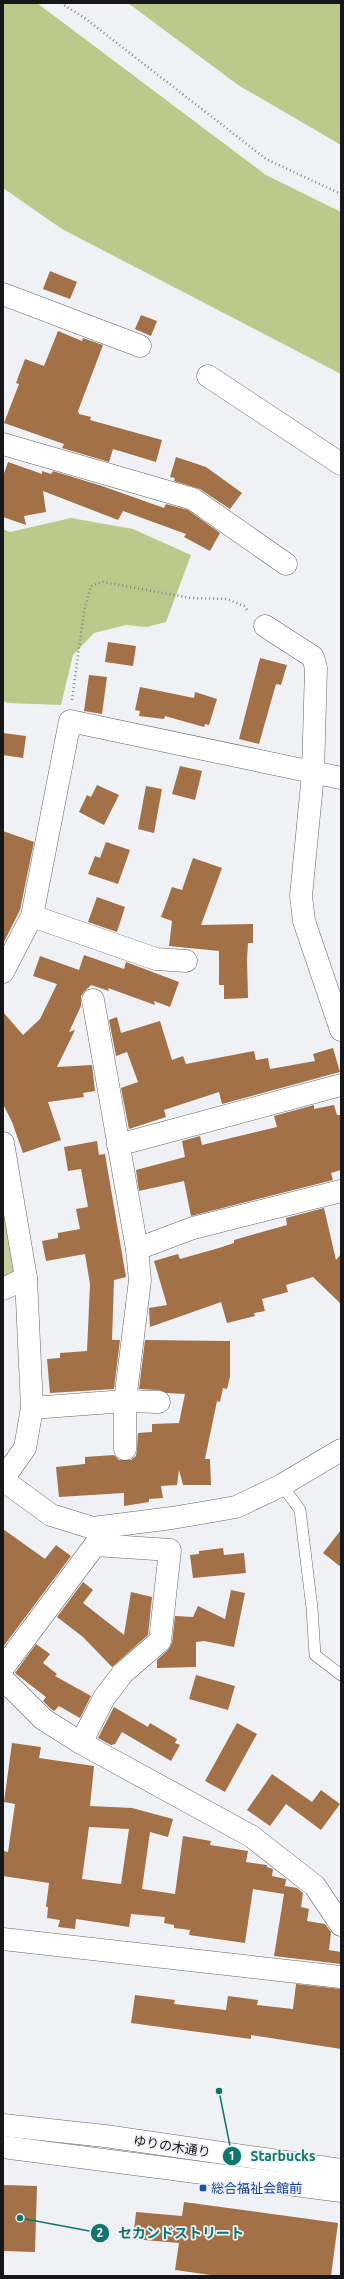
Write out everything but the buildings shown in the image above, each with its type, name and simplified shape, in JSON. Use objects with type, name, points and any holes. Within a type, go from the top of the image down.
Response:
[{"type":"street","points":[[3,294],[140,346]]},
{"type":"street","points":[[208,376],[341,464]]},
{"type":"street","points":[[3,444],[193,499],[286,564]]},
{"type":"street","points":[[265,626],[313,657],[316,668],[313,774],[301,896],[304,921],[341,1030]]},
{"type":"street","points":[[3,972],[32,916],[70,721],[234,754],[313,774],[341,778]]},
{"type":"street","points":[[32,916],[156,958],[186,961]]},
{"type":"street","points":[[93,1000],[137,1249],[140,1280],[125,1401],[125,1449]]},
{"type":"street","points":[[118,1145],[341,1085]]},
{"type":"street","points":[[3,1143],[26,1278],[32,1408],[25,1448],[3,1479],[51,1515],[93,1528],[172,1518],[236,1507],[282,1486],[341,1450]]},
{"type":"street","points":[[137,1249],[193,1228],[341,1191]]},
{"type":"street","points":[[3,1289],[26,1278]]},
{"type":"street","points":[[32,1408],[125,1401],[159,1402]]},
{"type":"street","points":[[3,1668],[95,1545],[170,1550],[160,1641],[123,1673],[104,1698],[81,1743]]},
{"type":"street","points":[[3,1679],[43,1719],[81,1743],[251,1836],[315,1886],[341,1925]]},
{"type":"street","points":[[3,1939],[341,1977]]},
{"type":"street","name":"ゆりの木通り","points":[[3,2125],[105,2136],[341,2170]]},
{"type":"street","name":"ゆりの木通り","points":[[3,2148],[341,2191]]},
{"type":"lane","points":[[282,1486],[300,1510],[312,1608],[315,1655],[341,1675]]},
{"type":"path","points":[[61,3],[86,19],[266,159],[341,194]]},
{"type":"path","points":[[70,721],[84,611],[91,586],[103,582],[191,598],[227,599],[244,606],[265,626]]},
{"type":"green space","points":[[3,3],[37,3],[266,175],[341,212],[341,374],[62,229],[3,188]]},
{"type":"green space","points":[[128,3],[341,3],[341,145],[238,85]]},
{"type":"green space","points":[[71,518],[133,529],[191,555],[166,622],[147,627],[126,625],[94,633],[73,655],[61,705],[8,703],[3,701],[3,529],[10,532]]},
{"type":"green space","points":[[3,1204],[15,1264],[12,1276],[3,1280]]},
{"type":"place","name":"Starbucks","points":[[219,2091]]},
{"type":"place","name":"総合福祉会館前","points":[[203,2188]]},
{"type":"place","name":"セカンドストリート","points":[[20,2218]]}]
